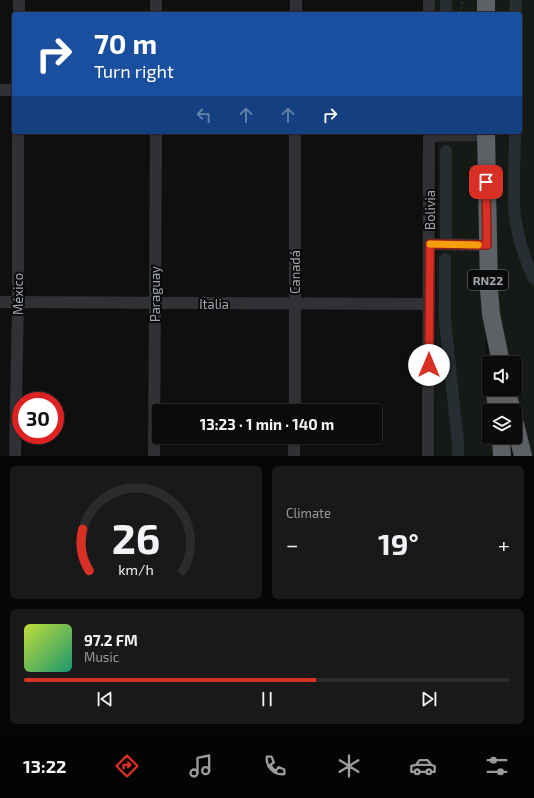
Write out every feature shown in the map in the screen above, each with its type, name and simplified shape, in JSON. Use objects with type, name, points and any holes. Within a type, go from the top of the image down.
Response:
[{"type":"highway","points":[[486,0],[486,12]]},
{"type":"highway","name":"RN22","points":[[486,134],[487,245],[491,314],[490,356]]},
{"type":"highway","name":"RN22","points":[[491,314],[500,356]]},
{"type":"highway","points":[[501,444],[502,456]]},
{"type":"highway","points":[[520,444],[523,456]]},
{"type":"street","points":[[19,0],[19,12]]},
{"type":"street","points":[[156,0],[156,12]]},
{"type":"street","points":[[296,0],[296,12]]},
{"type":"street","points":[[429,0],[429,12]]},
{"type":"street","points":[[0,90],[12,90]]},
{"type":"street","name":"México","points":[[16,456],[18,134]]},
{"type":"street","name":"Paraguay","points":[[154,456],[156,134]]},
{"type":"street","name":"Canadá","points":[[295,134],[295,404]]},
{"type":"street","name":"Bolivia","points":[[428,456],[430,244],[429,134]]},
{"type":"street","points":[[430,244],[487,245]]},
{"type":"street","name":"Italia","points":[[0,302],[429,304]]},
{"type":"street","points":[[294,444],[294,456]]},
{"type":"path","points":[[460,12],[463,0]]},
{"type":"shaded area","points":[[436,0],[480,0],[479,12],[436,12]]},
{"type":"shaded area","points":[[492,0],[534,0],[534,456],[529,456],[522,429],[522,404],[517,404],[516,396],[522,396],[522,356],[505,356],[494,292],[492,134],[522,134],[522,12],[492,12]]},
{"type":"shaded area","points":[[476,141],[479,144],[480,239],[441,240],[438,235],[439,142]]},
{"type":"shaded area","points":[[441,248],[479,249],[481,253],[488,326],[485,345],[487,356],[482,356],[482,396],[489,396],[489,404],[482,404],[482,444],[498,444],[499,456],[435,456],[436,255],[438,250]]},
{"type":"waterway","points":[[446,0],[446,12]]},
{"type":"waterway","points":[[515,12],[516,0]]},
{"type":"waterway","points":[[515,134],[514,206],[516,225],[534,279]]},
{"type":"waterway","points":[[446,151],[446,235]]},
{"type":"waterway","points":[[445,259],[445,321],[458,443],[458,456]]},
{"type":"slow traffic","points":[[430,244],[478,245]]},
{"type":"route","points":[[429,365],[430,244],[487,245],[486,182]]}]
